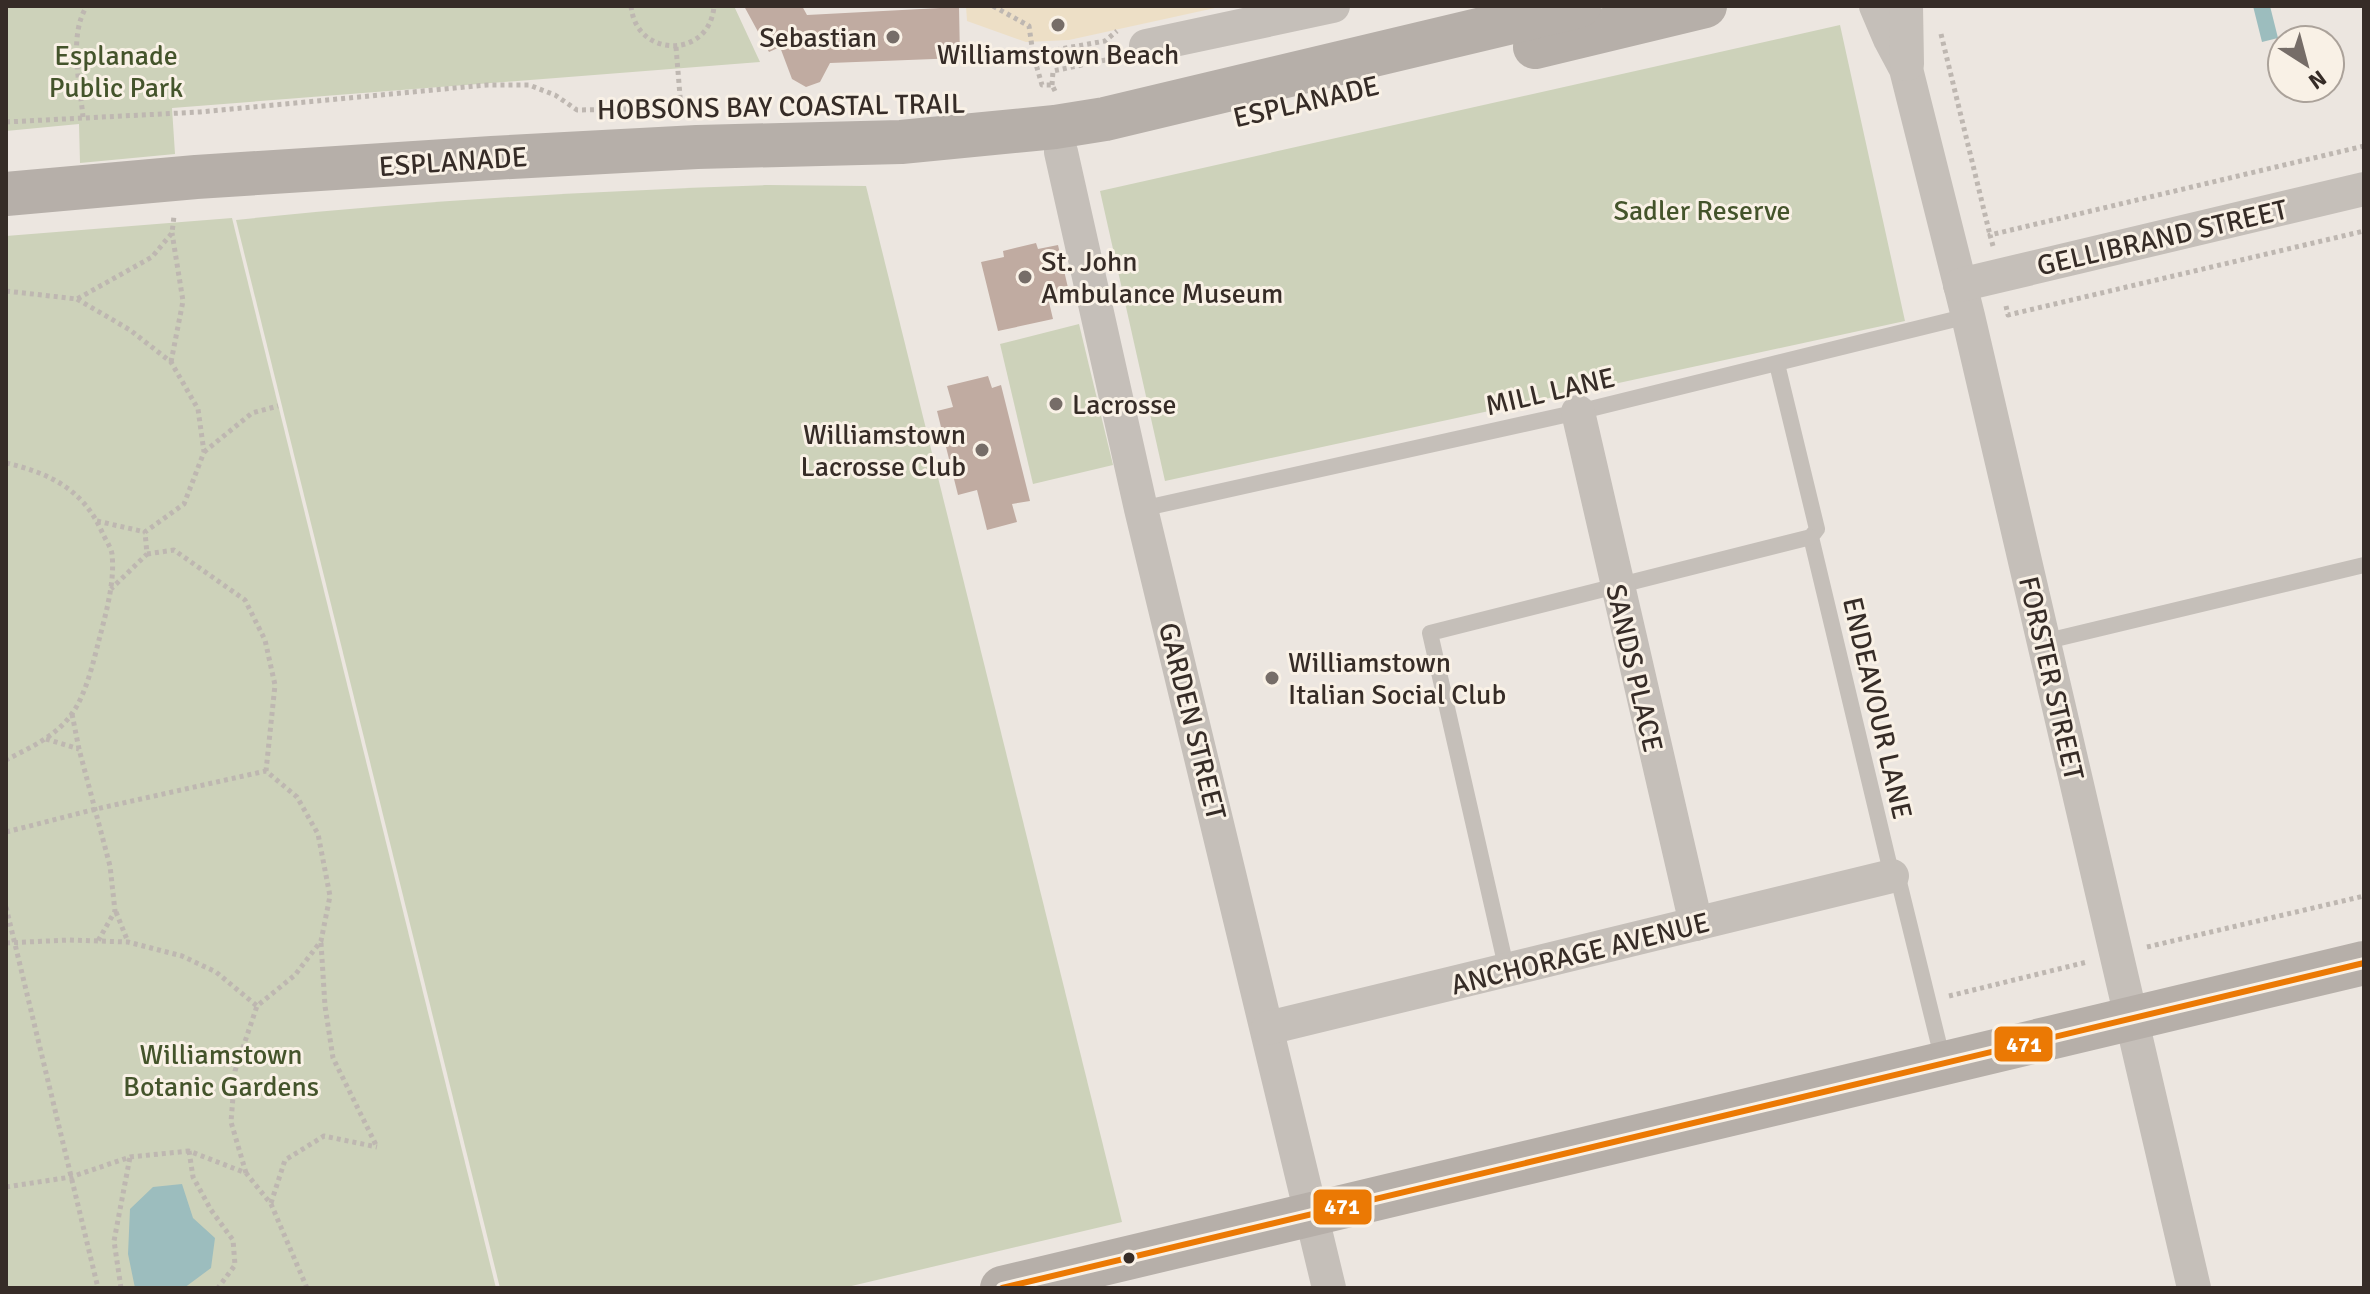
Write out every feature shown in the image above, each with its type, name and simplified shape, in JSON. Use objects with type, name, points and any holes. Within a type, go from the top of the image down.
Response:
[{"type":"street","points":[[1132,38],[1333,6]]},
{"type":"street","name":"ESPLANADE","points":[[1056,116],[1105,119],[1579,6]]},
{"type":"street","name":"ESPLANADE","points":[[1056,116],[1086,151],[1705,6]]},
{"type":"street","name":"FORSTER STREET","points":[[1876,6],[1906,69],[1964,300],[2194,1288]]},
{"type":"street","name":"FORSTER STREET","points":[[1906,6],[1906,69]]},
{"type":"street","name":"ESPLANADE","points":[[6,194],[178,179],[634,150],[901,142],[1040,153],[1056,116]]},
{"type":"street","name":"GARDEN STREET","points":[[1056,116],[1141,509],[1329,1288]]},
{"type":"street","name":"GELLIBRAND STREET","points":[[1964,300],[2364,189]]},
{"type":"street","name":"SANDS PLACE","points":[[1578,412],[1696,924]]},
{"type":"street","name":"ANCHORAGE AVENUE","points":[[1268,1028],[1892,876]]},
{"type":"street","points":[[1002,1288],[2364,963]]},
{"type":"lane","name":"MILL LANE","points":[[1141,509],[1578,412],[1777,364],[1964,300]]},
{"type":"lane","name":"ENDEAVOUR LANE","points":[[1777,364],[1817,529],[1811,537],[1892,876],[1899,882],[1944,1064]]},
{"type":"lane","points":[[1507,971],[1430,633],[1811,537]]},
{"type":"lane","points":[[2043,642],[2364,565]]},
{"type":"path","points":[[83,117],[76,37],[78,23],[87,6]]},
{"type":"path","points":[[631,6],[632,18],[638,29],[650,41],[668,47],[691,43],[704,33],[711,22],[714,6]]},
{"type":"path","points":[[993,6],[1029,26],[1042,85],[1056,116]]},
{"type":"path","points":[[1938,21],[1990,235]]},
{"type":"path","points":[[1033,54],[1132,38]]},
{"type":"path","points":[[1056,116],[1053,71],[1121,57],[1132,38]]},
{"type":"path","name":"HOBSONS BAY COASTAL TRAIL","points":[[6,122],[200,112],[487,85],[529,85],[555,95],[577,110],[681,108],[676,47]]},
{"type":"path","points":[[171,362],[183,301],[172,233],[178,179]]},
{"type":"path","points":[[77,299],[152,257],[172,233]]},
{"type":"path","points":[[6,291],[77,299],[130,330],[171,362],[198,409],[204,452],[184,504],[145,532],[97,521]]},
{"type":"path","points":[[204,452],[252,413],[278,406]]},
{"type":"path","points":[[6,463],[35,470],[70,488],[97,521],[112,553],[110,590],[90,674],[72,714],[46,739],[6,760]]},
{"type":"path","points":[[145,532],[147,554]]},
{"type":"path","points":[[110,590],[147,554],[174,550],[245,600],[265,640],[275,685],[266,771]]},
{"type":"path","points":[[72,714],[110,866],[115,911],[128,942]]},
{"type":"path","points":[[46,739],[79,749]]},
{"type":"path","points":[[6,832],[266,771]]},
{"type":"path","points":[[266,771],[297,797],[318,834],[330,896],[321,941],[325,1006],[333,1058],[377,1147],[324,1136],[285,1160],[271,1204]]},
{"type":"path","points":[[6,907],[98,1288]]},
{"type":"path","points":[[98,941],[115,911]]},
{"type":"path","points":[[307,1288],[271,1204],[246,1173],[231,1122],[235,1071],[257,1006],[295,975],[321,941]]},
{"type":"path","points":[[6,943],[128,942],[182,956],[216,972],[257,1006]]},
{"type":"path","points":[[6,1187],[71,1177],[130,1157],[189,1151],[246,1173]]},
{"type":"path","points":[[189,1151],[193,1177],[211,1210],[233,1240],[235,1265],[218,1288]]},
{"type":"path","points":[[121,1288],[114,1241],[130,1157]]},
{"type":"green space","name":"Esplanade Public Park","points":[[6,6],[734,6],[760,62],[172,108],[175,154],[80,163],[79,124],[6,131]]},
{"type":"green space","name":"Sadler Reserve","points":[[1840,25],[1905,321],[1165,481],[1100,191]]},
{"type":"green space","points":[[768,185],[866,186],[1122,1222],[843,1288],[500,1288],[236,220],[502,198]]},
{"type":"green space","name":"Williamstown Botanic Gardens","points":[[232,218],[496,1288],[6,1288],[6,236]]},
{"type":"green space","name":"Lacrosse","points":[[1079,324],[1113,465],[1033,484],[1000,344]]},
{"type":"sand","name":"Williamstown Beach","points":[[966,6],[1224,6],[1069,40],[1026,42],[967,21]]},
{"type":"water","points":[[2253,6],[2270,6],[2274,24],[2266,24],[2266,41],[2262,42]]},
{"type":"water","points":[[182,1184],[193,1218],[215,1238],[211,1268],[184,1288],[135,1288],[128,1254],[130,1209],[153,1187]]},
{"type":"building","points":[[744,6],[802,6],[807,15],[959,7],[960,58],[830,63],[820,82],[806,87],[792,79],[780,47],[769,52]]},
{"type":"building","name":"St. John Ambulance Museum","points":[[1036,243],[1038,249],[1058,245],[1069,292],[1048,298],[1053,319],[998,331],[981,262],[1004,257],[1003,251]]},
{"type":"building","name":"Williamstown Lacrosse Club","points":[[988,376],[992,388],[1001,385],[1030,501],[1012,504],[1017,522],[987,530],[977,490],[958,495],[937,411],[953,407],[947,386]]},
{"type":"transit line","name":"471","points":[[1002,1288],[2364,963]]},
{"type":"place","name":"Williamstown Beach","points":[[1058,25]]},
{"type":"place","name":"Sebastian","points":[[893,37]]},
{"type":"place","name":"St. John Ambulance Museum","points":[[1025,277]]},
{"type":"place","name":"Lacrosse","points":[[1056,404]]},
{"type":"place","name":"Williamstown Lacrosse Club","points":[[982,450]]},
{"type":"place","name":"Williamstown Italian Social Club","points":[[1272,678]]}]
